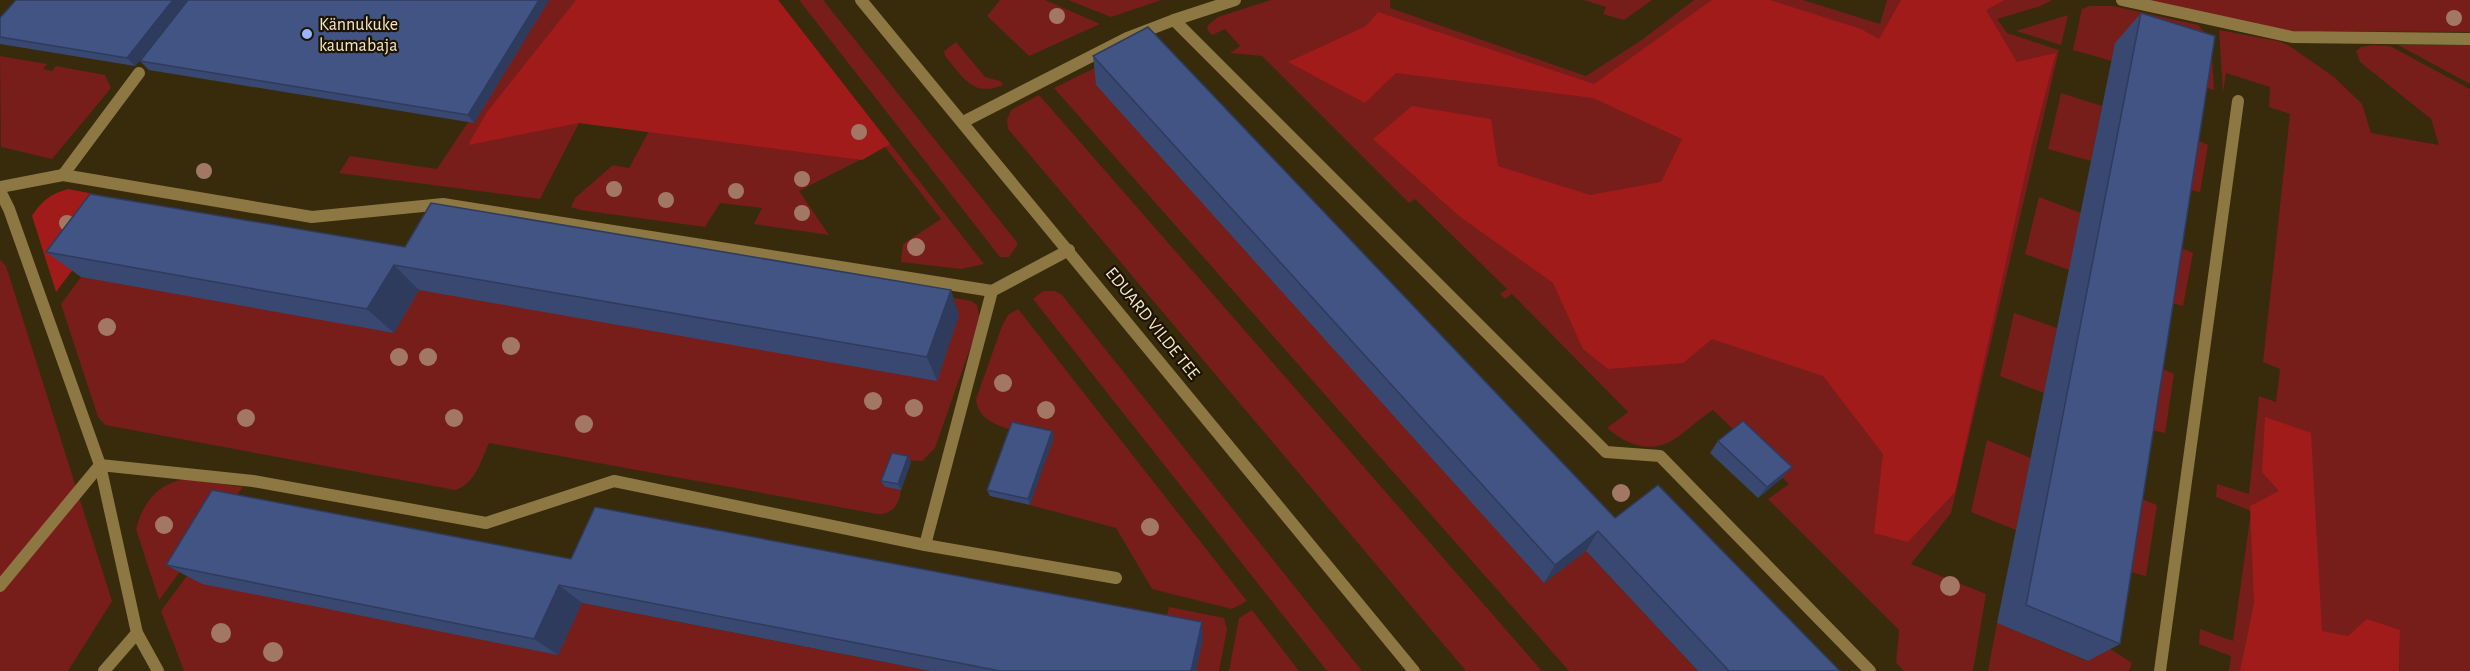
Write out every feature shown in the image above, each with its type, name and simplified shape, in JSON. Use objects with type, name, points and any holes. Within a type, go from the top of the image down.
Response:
[{"type":"street","name":"EDUARD VILDE TEE","points":[[861,0],[1414,671]]},
{"type":"street","points":[[963,122],[1127,38],[1235,0]]},
{"type":"street","points":[[2122,0],[2292,37],[2470,39]]},
{"type":"street","points":[[1174,20],[1606,452],[1660,456],[1870,671]]},
{"type":"street","points":[[63,175],[139,73]]},
{"type":"street","points":[[2160,671],[2238,101]]},
{"type":"street","points":[[158,671],[137,633],[100,465],[4,212],[0,189],[63,175],[312,217],[443,204],[992,291],[1069,250]]},
{"type":"street","points":[[925,545],[992,291]]},
{"type":"street","points":[[100,465],[253,481],[486,523],[614,481],[925,545],[1116,578]]},
{"type":"street","points":[[0,586],[100,465]]},
{"type":"street","points":[[104,671],[137,633]]},
{"type":"shaded area","points":[[549,0],[778,0],[984,264],[961,269],[901,262],[903,244],[941,219],[885,147],[799,191],[829,235],[754,224],[762,208],[720,203],[705,227],[571,207],[575,198],[613,165],[629,168],[649,131],[579,123],[540,199],[339,173],[350,156],[437,169]]},
{"type":"shaded area","points":[[576,0],[778,0],[890,144],[862,160],[579,123],[468,145],[487,112]]},
{"type":"shaded area","points":[[799,0],[823,0],[1016,241],[1018,244],[1009,257],[1000,257]]},
{"type":"shaded area","points":[[1000,0],[1045,0],[1100,24],[1029,56],[987,16]]},
{"type":"shaded area","points":[[1068,0],[1161,0],[1111,17]]},
{"type":"shaded area","points":[[1271,0],[1390,0],[1390,8],[1586,76],[1643,39],[1694,0],[1803,0],[1880,24],[1887,0],[2052,0],[2041,6],[1997,19],[2007,33],[2059,50],[1951,513],[1911,564],[1986,594],[1973,671],[1904,671],[1896,663],[1899,630],[1768,499],[1789,484],[1713,410],[1679,436],[1659,446],[1643,446],[1627,442],[1607,428],[1628,412],[1512,294],[1505,299],[1500,294],[1507,289],[1415,199],[1409,203],[1262,56],[1230,53],[1240,46],[1225,29],[1212,35],[1208,31],[1207,26],[1218,17]]},
{"type":"shaded area","points":[[1584,0],[1652,0],[1624,20],[1603,14],[1606,7]]},
{"type":"shaded area","points":[[1712,0],[1770,0],[1861,29],[1879,39],[1901,0],[2005,0],[1986,10],[2017,62],[2056,53],[2032,144],[1955,492],[1908,542],[1874,533],[1883,454],[1823,376],[1712,339],[1683,363],[1608,369],[1583,349],[1553,283],[1459,216],[1373,139],[1412,106],[1491,119],[1498,166],[1590,195],[1661,182],[1682,139],[1593,98],[1396,73],[1365,103],[1288,62],[1366,26],[1378,12],[1594,84]]},
{"type":"shaded area","points":[[2139,0],[2470,0],[2470,32],[2290,31]]},
{"type":"shaded area","points":[[2089,6],[2113,6],[2198,25],[2211,40],[2214,90],[2073,50],[2082,9]]},
{"type":"shaded area","points":[[2068,15],[2061,45],[2016,31]]},
{"type":"shaded area","points":[[2219,30],[2288,45],[2334,77],[2362,104],[2371,133],[2439,145],[2431,119],[2360,62],[2356,51],[2361,47],[2390,46],[2470,89],[2470,671],[2399,671],[2400,631],[2369,671],[2229,671],[2231,656],[2199,644],[2200,629],[2233,641],[2251,511],[2216,497],[2217,484],[2249,494],[2259,396],[2276,402],[2280,369],[2263,362],[2290,114],[2269,107],[2270,87],[2226,73],[2223,93]]},
{"type":"shaded area","points":[[956,42],[985,77],[1000,81],[1003,85],[984,89],[976,87],[963,78],[945,56],[944,51]]},
{"type":"shaded area","points":[[2398,45],[2470,45],[2470,84]]},
{"type":"shaded area","points":[[0,56],[47,64],[43,69],[52,71],[56,66],[105,75],[111,88],[52,159],[1,147]]},
{"type":"shaded area","points":[[1115,58],[1544,583],[1586,551],[1698,671],[1569,671],[1054,88]]},
{"type":"shaded area","points":[[2061,93],[2102,106],[2091,161],[2048,149]]},
{"type":"shaded area","points":[[1039,95],[1542,671],[1466,671],[1008,129],[1007,120],[1011,110]]},
{"type":"shaded area","points":[[2176,131],[2208,145],[2200,192],[2167,185]]},
{"type":"shaded area","points":[[68,189],[125,200],[56,292],[32,216],[47,198]]},
{"type":"shaded area","points":[[2039,197],[2081,213],[2069,270],[2025,254]]},
{"type":"shaded area","points":[[2158,238],[2193,253],[2183,306],[2148,297]]},
{"type":"shaded area","points":[[0,260],[6,266],[112,601],[68,671],[0,671]]},
{"type":"shaded area","points":[[81,277],[419,290],[923,292],[971,301],[977,305],[980,320],[935,448],[922,461],[895,460],[885,487],[901,490],[899,500],[891,511],[877,514],[489,443],[468,483],[455,490],[105,425],[98,417],[61,304]]},
{"type":"shaded area","points":[[1043,291],[1055,291],[1062,295],[1362,671],[1327,671],[1033,299]]},
{"type":"shaded area","points":[[1018,309],[1247,601],[1232,609],[1152,589],[1116,528],[1030,505],[1054,437],[995,424],[979,410],[976,399],[1002,326],[1008,315]]},
{"type":"shaded area","points":[[2014,313],[2057,328],[2044,393],[2000,376]]},
{"type":"shaded area","points":[[2138,357],[2174,374],[2165,433],[2127,425]]},
{"type":"shaded area","points":[[2265,417],[2311,433],[2322,631],[2348,636],[2367,619],[2400,630],[2399,671],[2240,671],[2254,603],[2250,506],[2279,491],[2262,472]]},
{"type":"shaded area","points":[[1987,440],[2031,458],[2016,530],[1971,512]]},
{"type":"shaded area","points":[[187,479],[243,487],[159,600],[136,529],[143,510],[160,489],[168,484]]},
{"type":"shaded area","points":[[2117,489],[2157,505],[2146,576],[2104,565]]},
{"type":"shaded area","points":[[244,498],[582,603],[930,671],[184,671],[161,611]]},
{"type":"shaded area","points":[[1169,607],[1224,618],[1227,629],[1219,671],[1196,671],[1202,639],[1163,631]]},
{"type":"shaded area","points":[[1252,610],[1299,671],[1229,671],[1239,618]]},
{"type":"shaded area","points":[[1997,623],[2087,661],[2092,637],[2132,663],[2129,671],[1988,671]]},
{"type":"building","points":[[16,0],[173,0],[127,58],[0,37],[0,18]]},
{"type":"building","points":[[188,0],[539,0],[468,115],[140,61]]},
{"type":"building","points":[[2141,13],[2215,36],[2120,644],[2026,605]]},
{"type":"building","points":[[1148,27],[1615,518],[1658,485],[1840,671],[1729,671],[1598,531],[1555,565],[1093,56]]},
{"type":"building","points":[[90,194],[405,247],[431,203],[951,290],[927,357],[394,265],[367,309],[46,252]]},
{"type":"building","points":[[1743,421],[1792,467],[1767,487],[1718,441]]},
{"type":"building","points":[[1012,422],[1052,431],[1028,499],[987,490]]},
{"type":"building","points":[[892,453],[908,456],[898,484],[881,481]]},
{"type":"building","points":[[212,490],[571,559],[595,507],[1202,622],[1191,671],[1000,671],[559,585],[534,639],[166,565]]},
{"type":"place","name":"Kännukuke kaumabaja","points":[[307,34]]}]
